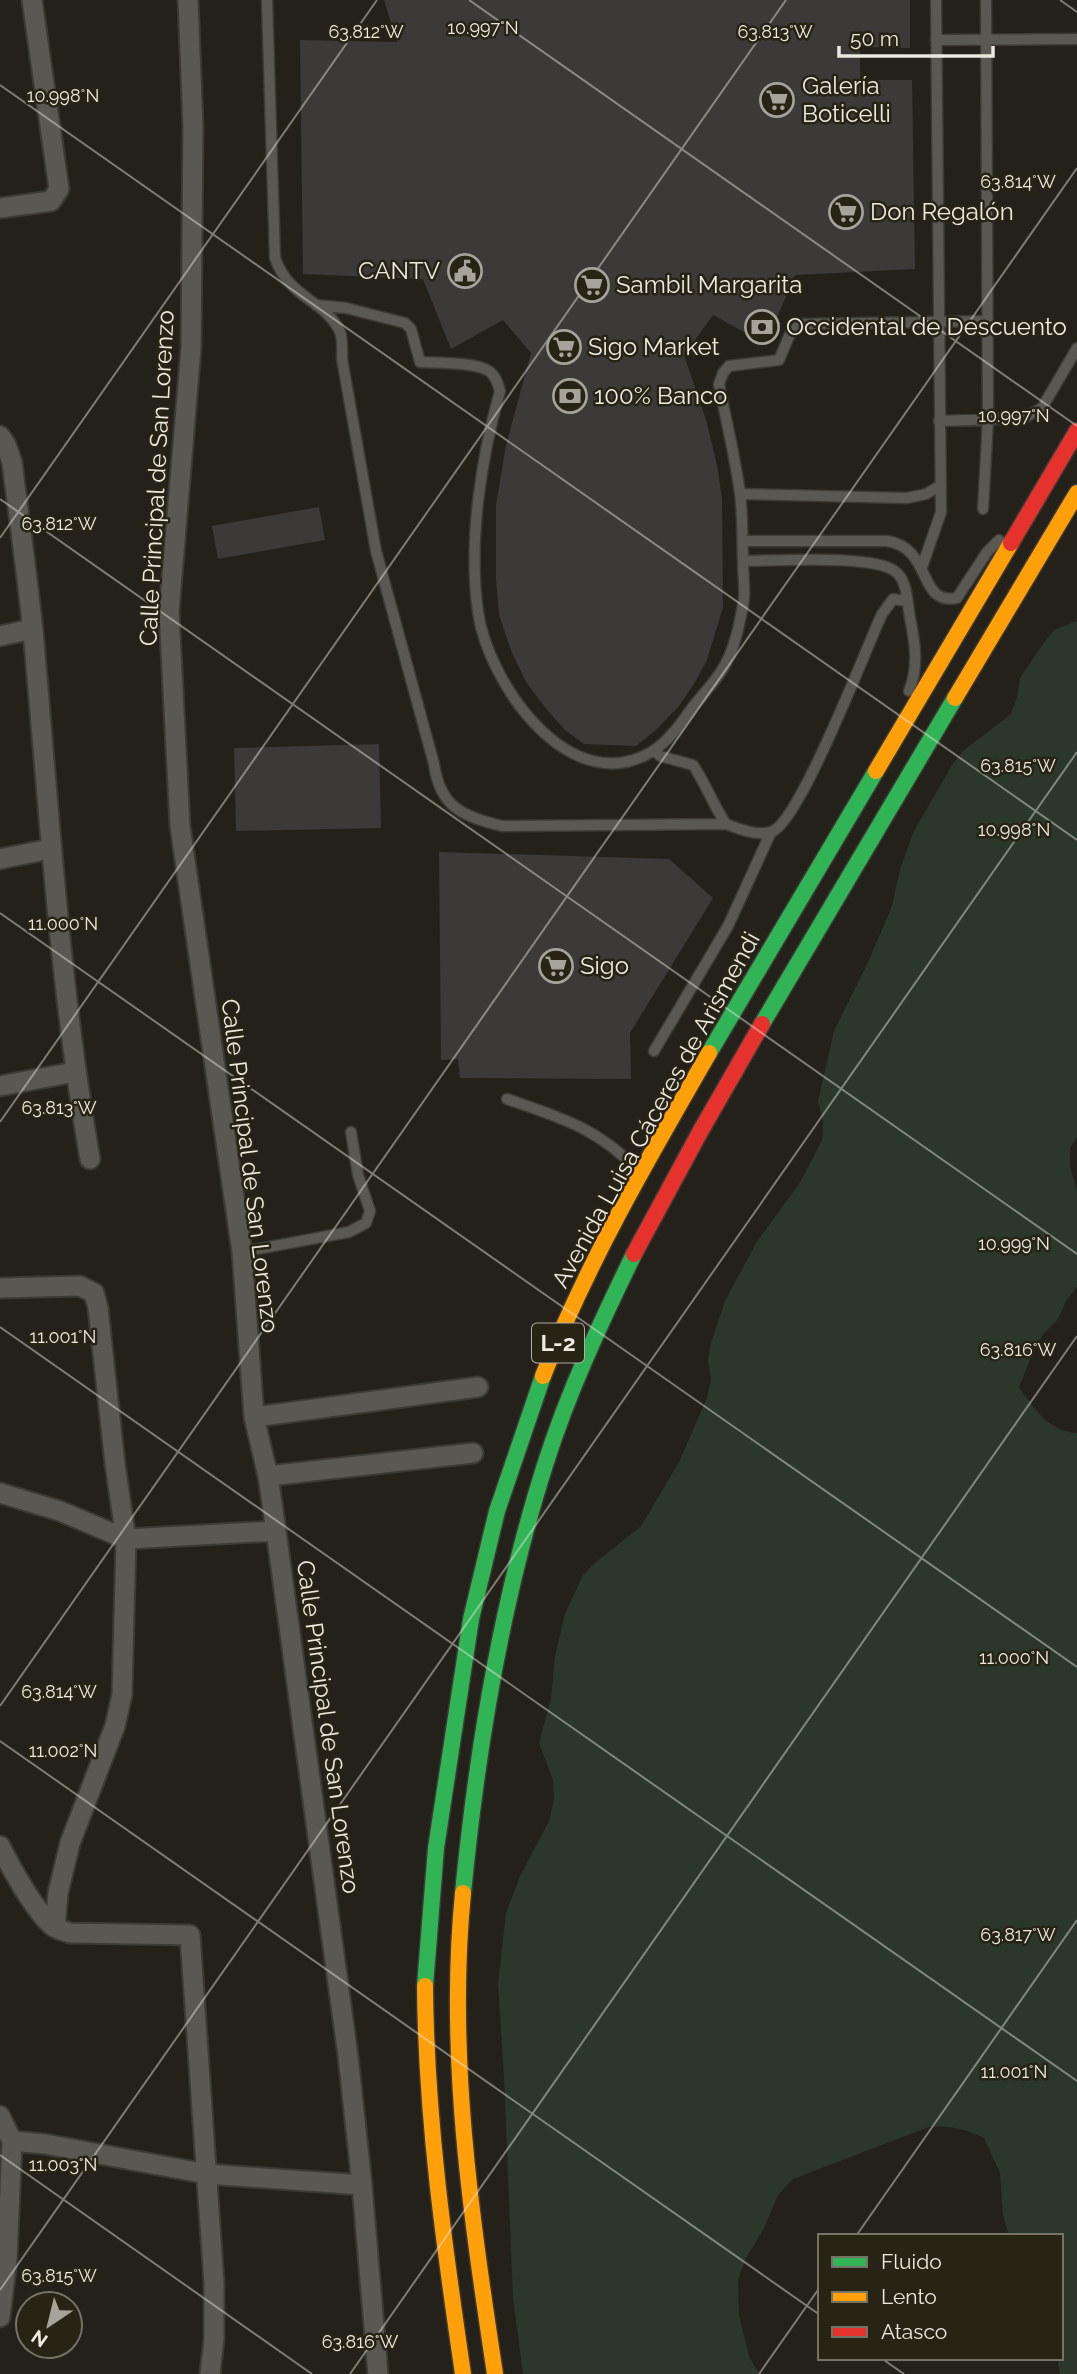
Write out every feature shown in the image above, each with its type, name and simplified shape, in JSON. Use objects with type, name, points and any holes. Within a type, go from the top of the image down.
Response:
[{"type":"main road","name":"Avenida Luisa Cáceres de Arismendi","points":[[463,2374],[443,2239],[432,2138],[425,1986],[435,1849],[457,1696],[471,1617],[510,1469],[532,1407],[583,1284],[642,1174],[707,1056],[1077,431]]},
{"type":"main road","name":"Avenida Luisa Cáceres de Arismendi","points":[[495,2374],[474,2236],[465,2149],[458,2060],[457,1987],[467,1853],[489,1701],[505,1612],[536,1491],[561,1418],[611,1298],[686,1157],[1077,492]]},
{"type":"street","points":[[0,208],[51,201],[59,189],[32,0]]},
{"type":"street","name":"Calle Principal de San Lorenzo","points":[[188,0],[192,127],[191,348],[169,612],[180,827],[242,1252],[254,1417],[268,1476],[348,2056],[378,2374]]},
{"type":"street","points":[[0,436],[12,462],[32,629],[50,849],[75,1072],[90,1159]]},
{"type":"street","points":[[0,636],[32,629]]},
{"type":"street","points":[[0,859],[50,849]]},
{"type":"street","points":[[0,1086],[75,1072]]},
{"type":"street","points":[[0,1288],[79,1286],[94,1293],[99,1308],[115,1464],[126,1539],[122,1695],[115,1726],[69,1843],[58,1893],[55,1927]]},
{"type":"street","points":[[254,1417],[478,1387]]},
{"type":"street","points":[[268,1476],[473,1453]]},
{"type":"street","points":[[0,1493],[60,1511],[126,1539],[276,1531]]},
{"type":"street","points":[[0,1846],[11,1869],[39,1910],[55,1927],[70,1933],[190,1935],[214,2283],[214,2339],[210,2374]]},
{"type":"street","points":[[0,2116],[12,2141],[7,2259],[0,2317]]},
{"type":"street","points":[[12,2141],[45,2144],[207,2174],[362,2185]]},
{"type":"lane","points":[[267,0],[275,258],[279,272],[289,285],[331,318],[341,333],[342,359],[376,551],[434,764],[436,783],[450,804],[472,818],[502,825],[726,824],[745,832],[771,832]]},
{"type":"lane","points":[[922,567],[941,512],[936,0]]},
{"type":"lane","points":[[983,509],[988,419],[986,0]]},
{"type":"lane","points":[[936,40],[1077,39]]},
{"type":"lane","points":[[315,305],[346,309],[405,323],[411,329],[420,362],[488,370],[497,380],[500,391],[481,473],[477,512],[478,611],[485,646],[507,689],[528,717],[566,749],[592,761],[608,763],[632,760],[654,750],[680,724],[723,670],[735,640],[744,597],[743,541],[740,494],[719,384],[729,366],[779,360],[790,334],[800,324],[988,321]]},
{"type":"lane","points":[[939,421],[1024,418],[1042,408],[1077,348]]},
{"type":"lane","points":[[740,494],[907,498],[926,494],[941,485]]},
{"type":"lane","points":[[743,541],[901,543],[911,551],[922,567],[930,587],[938,597],[947,600],[957,598],[987,552],[1033,505]]},
{"type":"lane","points":[[743,561],[864,561],[885,565],[897,573],[904,584],[915,639],[912,683],[826,855]]},
{"type":"lane","points":[[654,1051],[728,926],[771,832],[785,821],[801,795],[882,614],[893,599],[906,601]]},
{"type":"lane","points":[[654,750],[660,756],[693,765],[726,824]]},
{"type":"lane","points":[[507,1099],[576,1123],[618,1150],[642,1174]]},
{"type":"lane","points":[[242,1252],[349,1232],[366,1223],[370,1212],[358,1175],[351,1132]]},
{"type":"green space","points":[[1077,621],[1077,1137],[1070,1148],[1070,1167],[1077,1190],[1077,1287],[1066,1301],[1058,1319],[1044,1333],[1034,1350],[1019,1387],[1050,1424],[1067,1432],[1077,1433],[1077,2374],[1060,2374],[1057,2360],[1063,2360],[1063,2234],[1008,2234],[1003,2215],[1000,2173],[984,2138],[957,2128],[929,2127],[793,2179],[778,2195],[764,2228],[745,2260],[738,2280],[739,2315],[749,2356],[759,2374],[523,2374],[513,2298],[498,1983],[506,1913],[520,1876],[549,1821],[554,1799],[553,1780],[539,1743],[551,1698],[555,1656],[565,1614],[583,1575],[641,1526],[679,1462],[707,1398],[711,1379],[708,1361],[711,1342],[725,1301],[756,1243],[801,1181],[822,1140],[823,1122],[818,1101],[834,1031],[892,906],[900,869],[914,831],[963,751],[1011,714],[1020,678],[1054,630]]},
{"type":"building","points":[[384,0],[910,0],[910,48],[860,47],[860,80],[912,80],[915,269],[795,275],[776,320],[781,323],[767,345],[713,315],[684,355],[706,420],[717,465],[722,498],[723,607],[707,660],[695,682],[679,706],[636,746],[584,744],[565,730],[526,682],[512,653],[499,615],[496,505],[506,445],[531,353],[503,320],[451,349],[423,279],[303,274],[300,40],[397,42]]},
{"type":"building","points":[[319,507],[325,540],[218,559],[212,526]]},
{"type":"building","points":[[379,744],[381,828],[236,831],[234,748]]},
{"type":"building","name":"Sigo","points":[[439,852],[669,859],[713,898],[630,1033],[631,1079],[460,1078],[458,1059],[441,1060]]},
{"type":"traffic: fast","points":[[762,1024],[955,698]]},
{"type":"traffic: fast","points":[[709,1053],[876,771]]},
{"type":"traffic: fast","points":[[463,1893],[483,1731],[503,1623],[529,1517],[554,1438],[575,1384],[634,1254]]},
{"type":"traffic: fast","points":[[425,1986],[436,1848],[471,1619],[497,1511],[543,1376]]},
{"type":"traffic: slow","points":[[955,698],[1077,493]]},
{"type":"traffic: slow","points":[[876,771],[1011,543]]},
{"type":"traffic: slow","points":[[543,1376],[599,1252],[709,1053]]},
{"type":"traffic: slow","points":[[463,1893],[458,2014],[464,2135],[495,2374]]},
{"type":"traffic: slow","points":[[425,1986],[432,2132],[463,2374]]},
{"type":"traffic: jam","points":[[1011,543],[1077,431]]},
{"type":"traffic: jam","points":[[634,1254],[762,1024]]},
{"type":"place","name":"Galería Boticelli","points":[[777,100]]},
{"type":"place","name":"Don Regalón","points":[[846,212]]},
{"type":"place","name":"CANTV","points":[[465,271]]},
{"type":"place","name":"Sambil Margarita","points":[[592,285]]},
{"type":"place","name":"Occidental de Descuento","points":[[762,327]]},
{"type":"place","name":"Sigo Market","points":[[564,347]]},
{"type":"place","name":"100% Banco","points":[[570,396]]},
{"type":"place","name":"Sigo","points":[[556,966]]}]
